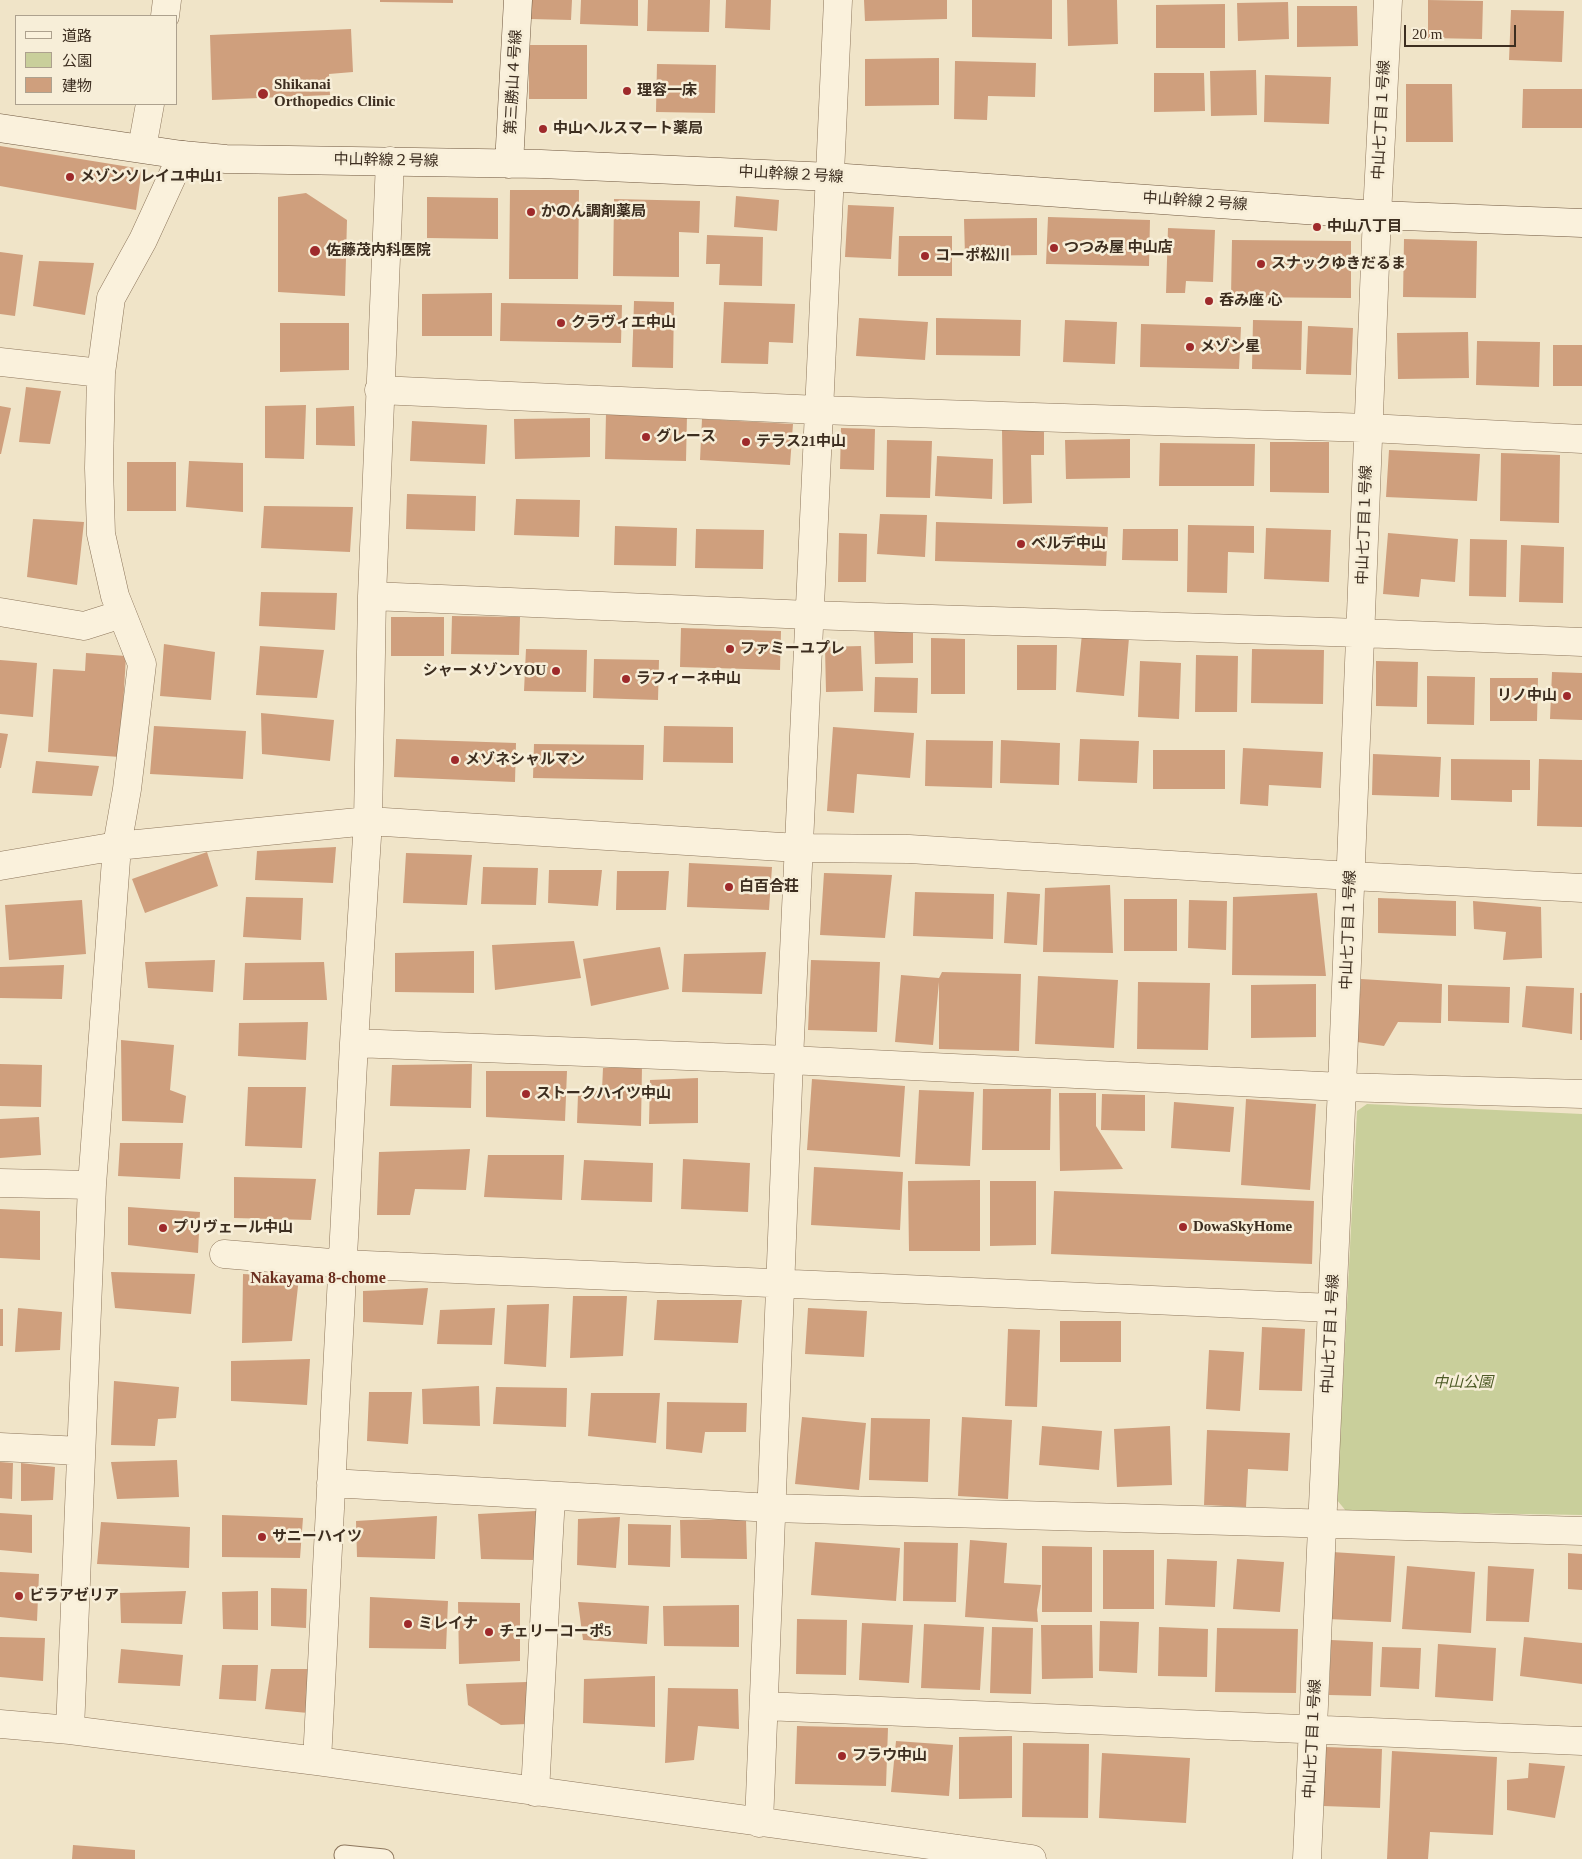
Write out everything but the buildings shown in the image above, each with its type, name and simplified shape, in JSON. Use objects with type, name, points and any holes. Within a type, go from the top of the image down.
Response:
[{"type":"street","points":[[165,15],[168,0]]},
{"type":"street","name":"第三勝山４号線","points":[[509,164],[518,0]]},
{"type":"street","points":[[760,1823],[798,848],[838,0]]},
{"type":"street","name":"中山七丁目１号線","points":[[1307,1859],[1351,876],[1377,215],[1388,0]]},
{"type":"street","points":[[142,148],[150,105]]},
{"type":"street","name":"中山幹線２号線","points":[[0,128],[226,159],[509,164],[831,177],[1377,215],[1582,224]]},
{"type":"street","points":[[70,1730],[92,1185],[118,846],[142,664],[115,596],[101,534],[99,468],[101,373],[111,298],[143,240],[182,154]]},
{"type":"street","points":[[317,1761],[354,1043],[368,821],[372,596],[379,390],[390,161]]},
{"type":"street","points":[[0,362],[101,373]]},
{"type":"street","points":[[379,390],[819,410],[1369,428],[1582,438]]},
{"type":"street","points":[[372,596],[809,615],[1361,632],[1582,642]]},
{"type":"street","points":[[0,612],[84,626],[122,614]]},
{"type":"street","points":[[0,866],[118,846],[368,821],[798,848],[909,849],[1582,888]]},
{"type":"street","points":[[354,1043],[789,1060],[1342,1087],[1582,1094]]},
{"type":"street","points":[[0,1183],[92,1185]]},
{"type":"street","points":[[224,1254],[343,1264],[1332,1308]]},
{"type":"street","points":[[0,1447],[81,1451]]},
{"type":"street","points":[[331,1483],[772,1508],[1582,1531]]},
{"type":"street","points":[[535,1792],[551,1496]]},
{"type":"street","points":[[764,1706],[1582,1741]]},
{"type":"street","points":[[0,1724],[70,1730],[317,1761],[1032,1859]]},
{"type":"lane","points":[[344,1854],[384,1859]]},
{"type":"green space","name":"中山公園","points":[[1367,1104],[1582,1114],[1582,1515],[1346,1511],[1337,1500],[1357,1111]]},
{"type":"place","name":"理容一床","points":[[627,91]]},
{"type":"place","name":"Shikanai Orthopedics Clinic","points":[[263,94]]},
{"type":"place","name":"中山ヘルスマート薬局","points":[[543,129]]},
{"type":"place","name":"メゾンソレイユ中山1","points":[[70,177]]},
{"type":"place","name":"かのん調剤薬局","points":[[531,212]]},
{"type":"place","name":"中山八丁目","points":[[1317,227]]},
{"type":"place","name":"つつみ屋 中山店","points":[[1054,248]]},
{"type":"place","name":"佐藤茂内科医院","points":[[315,251]]},
{"type":"place","name":"コーポ松川","points":[[925,256]]},
{"type":"place","name":"スナックゆきだるま","points":[[1261,264]]},
{"type":"place","name":"呑み座 心","points":[[1209,301]]},
{"type":"place","name":"クラヴィエ中山","points":[[561,323]]},
{"type":"place","name":"メゾン星","points":[[1190,347]]},
{"type":"place","name":"グレース","points":[[646,437]]},
{"type":"place","name":"テラス21中山","points":[[746,442]]},
{"type":"place","name":"ベルデ中山","points":[[1021,544]]},
{"type":"place","name":"ファミーユプレ","points":[[730,649]]},
{"type":"place","name":"シャーメゾンYOU","points":[[556,671]]},
{"type":"place","name":"ラフィーネ中山","points":[[626,679]]},
{"type":"place","name":"リノ中山","points":[[1567,696]]},
{"type":"place","name":"メゾネシャルマン","points":[[455,760]]},
{"type":"place","name":"白百合荘","points":[[729,887]]},
{"type":"place","name":"ストークハイツ中山","points":[[526,1094]]},
{"type":"place","name":"DowaSkyHome","points":[[1183,1227]]},
{"type":"place","name":"プリヴェール中山","points":[[163,1228]]},
{"type":"place","name":"サニーハイツ","points":[[262,1537]]},
{"type":"place","name":"ビラアゼリア","points":[[19,1596]]},
{"type":"place","name":"ミレイナ","points":[[408,1624]]},
{"type":"place","name":"チェリーコーポ5","points":[[489,1632]]},
{"type":"place","name":"フラウ中山","points":[[842,1756]]},
{"type":"district","name":"Nakayama 8-chome","points":[[318,1279]]}]
